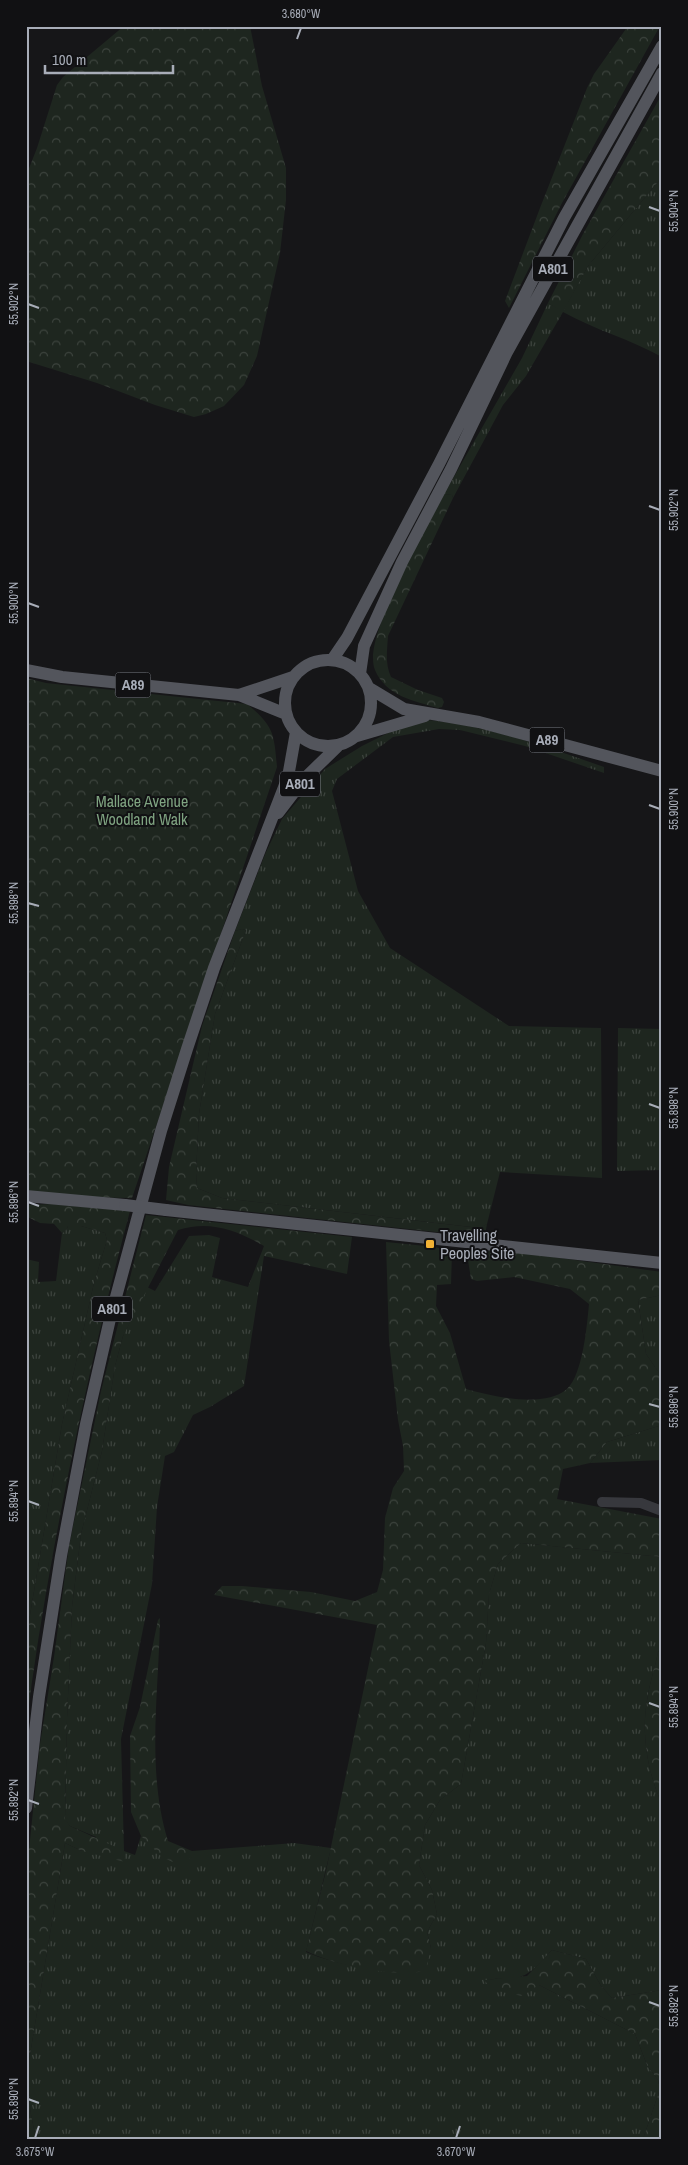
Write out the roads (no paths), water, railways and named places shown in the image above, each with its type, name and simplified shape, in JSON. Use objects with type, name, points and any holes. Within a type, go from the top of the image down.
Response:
[{"type":"main road","name":"A801","points":[[332,660],[348,638],[564,218],[662,46]]},
{"type":"main road","name":"A801","points":[[360,674],[364,646],[402,562],[451,469],[507,352],[662,73]]},
{"type":"main road","name":"A89","points":[[239,696],[293,677],[302,669],[315,662],[332,660],[347,664],[360,674],[369,688],[372,703],[370,715],[357,736]]},
{"type":"main road","name":"A89","points":[[26,670],[62,677],[239,696],[286,714]]},
{"type":"main road","points":[[293,677],[285,699],[286,714],[296,732],[314,745],[323,747],[338,746]]},
{"type":"main road","name":"A89","points":[[369,688],[404,709],[479,722],[662,771]]},
{"type":"main road","name":"A89","points":[[338,746],[357,736],[430,714]]},
{"type":"main road","name":"A801","points":[[26,1808],[39,1697],[61,1556],[86,1424],[110,1319],[161,1131],[186,1048],[214,968],[288,777],[296,732]]},
{"type":"main road","name":"A801","points":[[268,827],[304,779],[338,746]]},
{"type":"main road","points":[[26,1196],[126,1205],[662,1263]]},
{"type":"street","points":[[602,1502],[641,1503],[662,1511]]},
{"type":"place","name":"Travelling Peoples Site","points":[[430,1244]]},
{"type":"park label","name":"Mallace Avenue Woodland Walk","points":[[142,810]]}]
